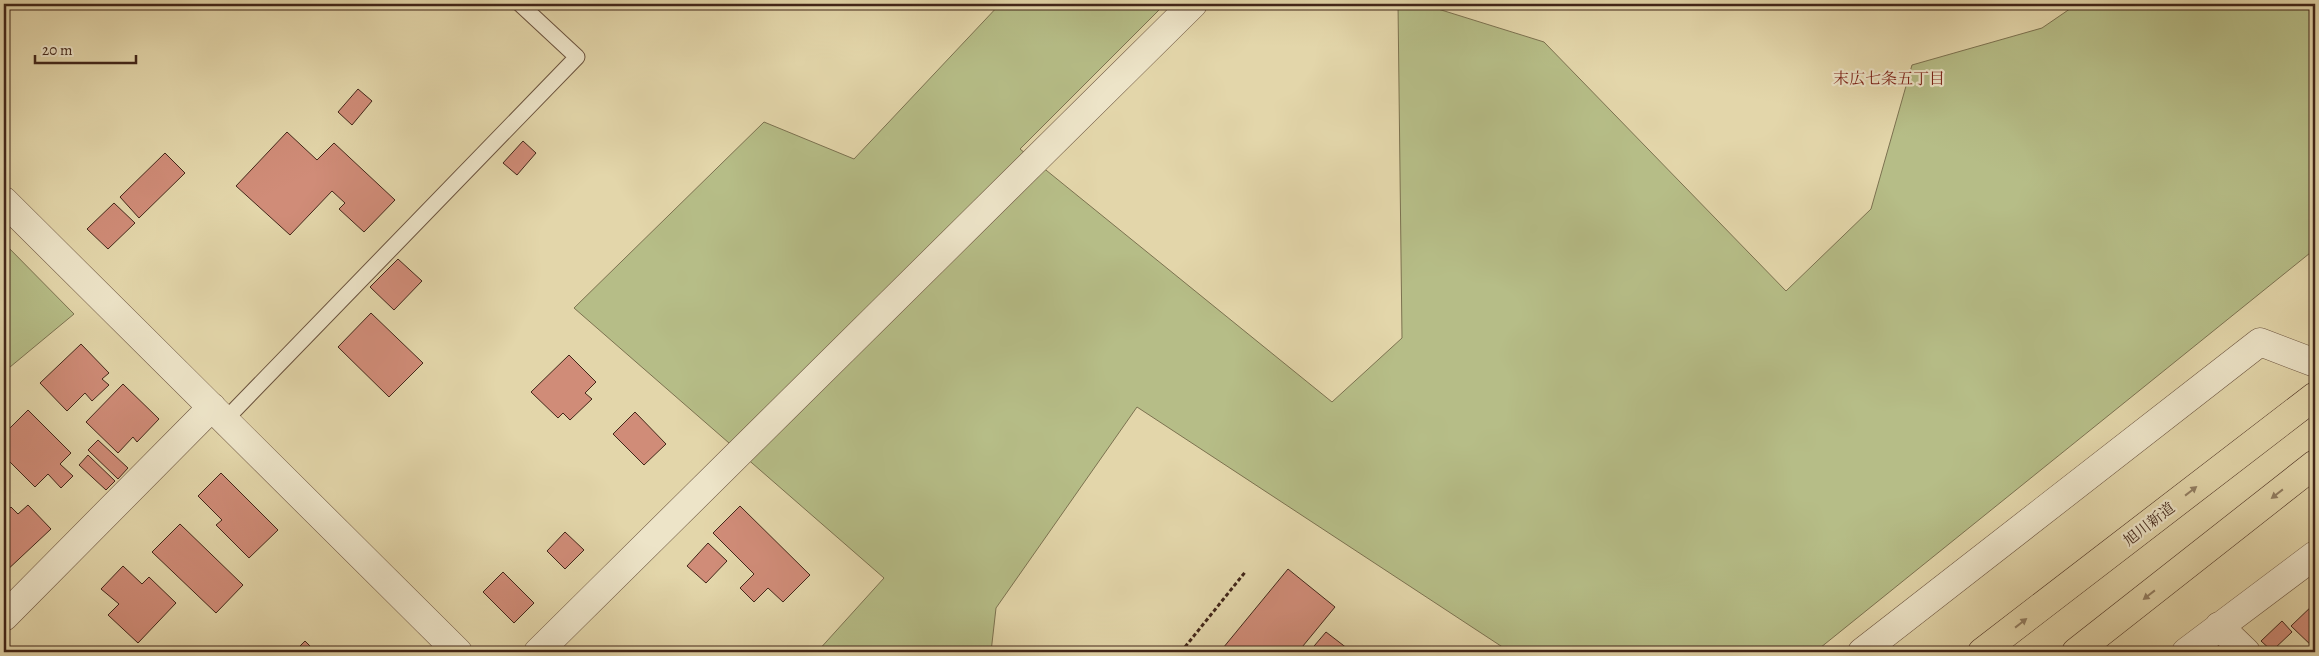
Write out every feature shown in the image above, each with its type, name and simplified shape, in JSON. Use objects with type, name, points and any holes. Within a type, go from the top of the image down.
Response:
[{"type":"highway","name":"旭川新道","points":[[1982,652],[2315,396]]},
{"type":"highway","points":[[2076,652],[2315,464]]},
{"type":"street","points":[[538,652],[1192,4]]},
{"type":"street","points":[[4,201],[458,652]]},
{"type":"street","points":[[1862,652],[2260,342],[2315,363]]},
{"type":"street","points":[[4,617],[218,414]]},
{"type":"street","points":[[2186,652],[2315,555]]},
{"type":"street","points":[[2219,626],[2246,652]]},
{"type":"lane","points":[[218,414],[577,57],[520,4]]},
{"type":"path","points":[[1182,652],[1246,571]]},
{"type":"green space","points":[[1000,4],[1165,4],[1020,149],[1332,402],[1402,338],[1398,4],[1422,4],[1544,42],[1786,291],[1871,209],[1912,65],[2042,28],[2077,4],[2315,4],[2315,249],[1815,652],[1510,652],[1137,407],[996,608],[991,652],[817,652],[884,578],[574,308],[764,122],[854,159]]},
{"type":"green space","points":[[4,243],[74,314],[4,372]]},
{"type":"building","points":[[358,89],[372,101],[352,125],[338,112]]},
{"type":"building","points":[[287,132],[317,160],[334,143],[395,200],[364,232],[339,209],[345,203],[332,191],[290,235],[236,186]]},
{"type":"building","points":[[523,141],[536,153],[517,175],[503,163]]},
{"type":"building","points":[[165,153],[185,173],[139,218],[120,197]]},
{"type":"building","points":[[114,203],[135,223],[108,249],[87,229]]},
{"type":"building","points":[[398,259],[422,281],[394,310],[370,287]]},
{"type":"building","points":[[371,313],[423,363],[389,397],[338,347]]},
{"type":"building","points":[[81,344],[109,373],[102,379],[109,385],[92,401],[85,393],[67,411],[40,383]]},
{"type":"building","points":[[569,355],[596,382],[585,393],[592,399],[570,420],[563,413],[558,418],[531,392]]},
{"type":"building","points":[[123,384],[159,419],[137,442],[133,437],[118,453],[86,422]]},
{"type":"building","points":[[28,410],[71,453],[60,464],[73,476],[61,488],[48,474],[35,487],[4,456],[4,434]]},
{"type":"building","points":[[635,412],[666,444],[644,465],[613,434]]},
{"type":"building","points":[[98,440],[128,468],[118,479],[88,450]]},
{"type":"building","points":[[88,455],[115,481],[106,490],[79,465]]},
{"type":"building","points":[[221,473],[278,530],[249,558],[216,525],[222,520],[198,496]]},
{"type":"building","points":[[28,505],[51,529],[4,573],[4,514],[11,507],[18,514]]},
{"type":"building","points":[[740,506],[810,575],[783,602],[768,588],[754,602],[740,588],[754,574],[713,533]]},
{"type":"building","points":[[180,524],[243,585],[216,613],[152,552]]},
{"type":"building","points":[[565,532],[584,550],[565,569],[547,551]]},
{"type":"building","points":[[708,543],[727,561],[706,583],[687,566]]},
{"type":"building","points":[[123,566],[142,584],[149,577],[176,603],[138,643],[108,615],[119,604],[101,589]]},
{"type":"building","points":[[1288,569],[1335,607],[1298,652],[1229,652],[1223,648]]},
{"type":"building","points":[[503,572],[534,603],[514,623],[483,592]]},
{"type":"building","points":[[2315,603],[2315,649],[2291,626]]},
{"type":"building","points":[[2282,621],[2292,632],[2272,651],[2261,641]]},
{"type":"building","points":[[1326,632],[1352,652],[1309,652]]},
{"type":"building","points":[[305,641],[316,652],[294,652]]},
{"type":"district","name":"末広七条五丁目","points":[[1889,79]]}]
